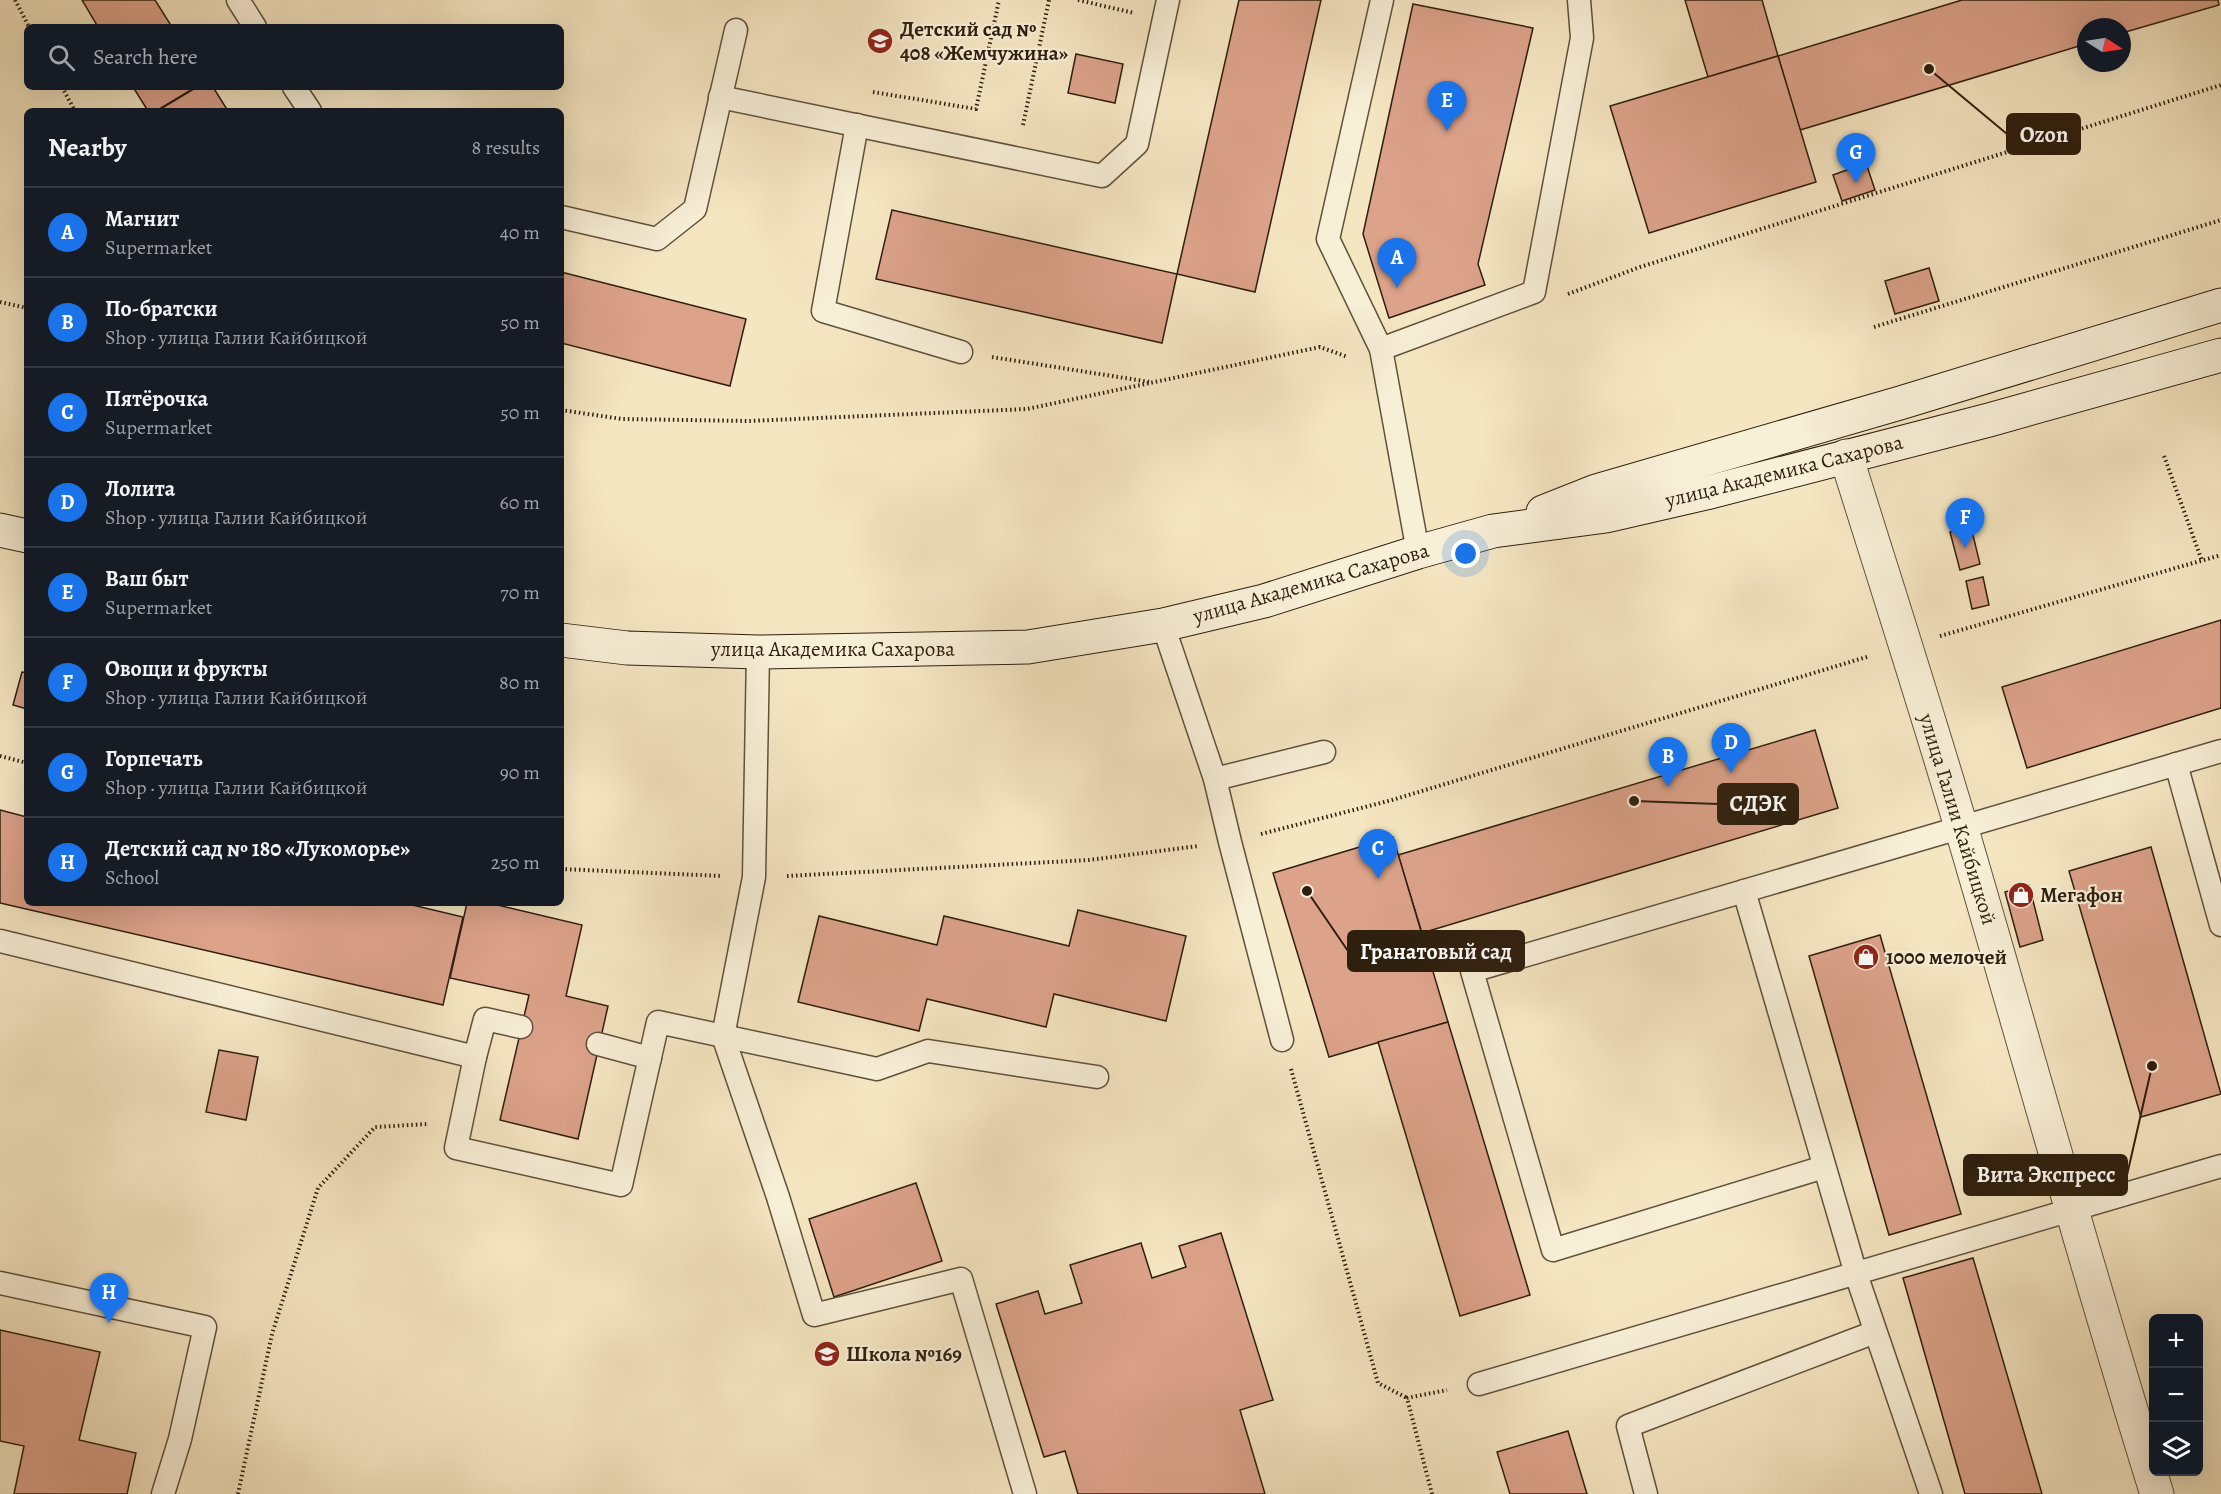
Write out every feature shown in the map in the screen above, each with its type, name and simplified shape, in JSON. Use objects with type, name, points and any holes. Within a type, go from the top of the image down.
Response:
[{"type":"main road","points":[[1493,531],[1596,491],[2221,305]]},
{"type":"main road","name":"улица Академика Сахарова","points":[[564,640],[627,648],[758,652],[1028,647],[1162,625],[1264,601],[1418,552],[1493,531],[1606,516],[1706,493],[1989,420],[2221,355]]},
{"type":"main road","name":"улица Галии Кайбицкой","points":[[1834,422],[1906,645],[2123,1387],[2157,1494]]},
{"type":"main road","points":[[0,530],[24,535]]},
{"type":"lane","points":[[238,0],[253,24]]},
{"type":"lane","points":[[1382,0],[1328,238],[1381,349],[1418,552]]},
{"type":"lane","points":[[1381,349],[1534,292],[1582,38],[1579,0]]},
{"type":"lane","points":[[720,97],[1102,176],[1137,144],[1166,10]]},
{"type":"lane","points":[[564,218],[657,239],[695,209],[736,30]]},
{"type":"lane","points":[[296,90],[308,108]]},
{"type":"lane","points":[[857,125],[823,311],[961,352]]},
{"type":"lane","points":[[1162,625],[1215,779],[1282,1040]]},
{"type":"lane","points":[[758,652],[754,877],[723,1036],[778,1197],[814,1316],[961,1279],[1025,1494]]},
{"type":"lane","points":[[1824,1167],[1553,1251],[1472,971],[2221,751]]},
{"type":"lane","points":[[1215,779],[1324,752]]},
{"type":"lane","points":[[2176,764],[2221,925]]},
{"type":"lane","points":[[1744,891],[1856,1274],[1931,1494]]},
{"type":"lane","points":[[0,941],[475,1057]]},
{"type":"lane","points":[[521,1027],[484,1019],[456,1148],[621,1185],[658,1022],[877,1069],[928,1050],[1097,1077]]},
{"type":"lane","points":[[598,1044],[650,1058]]},
{"type":"lane","points":[[1479,1384],[2221,1166]]},
{"type":"lane","points":[[0,1283],[205,1327],[180,1439],[163,1494]]},
{"type":"lane","points":[[1646,1494],[1628,1426],[1875,1332]]},
{"type":"path","points":[[15,0],[27,24]]},
{"type":"path","points":[[857,125],[862,90],[976,109],[999,0]]},
{"type":"path","points":[[1016,158],[1049,0]]},
{"type":"path","points":[[1078,0],[1166,10]]},
{"type":"path","points":[[64,90],[73,108]]},
{"type":"path","points":[[1874,327],[2221,220]]},
{"type":"path","points":[[0,302],[24,307]]},
{"type":"path","points":[[961,352],[1154,382]]},
{"type":"path","points":[[2164,456],[2202,561]]},
{"type":"path","points":[[564,869],[754,877],[1089,860],[1230,842],[1403,796],[1906,645],[2221,555]]},
{"type":"path","points":[[0,756],[24,762]]},
{"type":"path","points":[[1282,1040],[1378,1383],[1407,1398],[1479,1384]]},
{"type":"path","points":[[238,1494],[272,1334],[318,1188],[375,1127],[462,1122]]},
{"type":"path","points":[[1407,1398],[1432,1494]]},
{"type":"building","points":[[82,0],[155,0],[170,24],[96,24]]},
{"type":"building","points":[[1239,0],[1321,0],[1255,292],[1177,274]]},
{"type":"building","points":[[1685,0],[1762,0],[1778,56],[1708,77]]},
{"type":"building","points":[[1962,0],[2218,0],[2219,5],[2131,30],[2131,18],[2077,18],[2077,47],[1800,130],[1778,56]]},
{"type":"building","points":[[1413,4],[1533,28],[1478,264],[1485,285],[1389,318],[1363,234]]},
{"type":"building","points":[[1076,54],[1123,64],[1115,103],[1068,93]]},
{"type":"building","points":[[1778,56],[1816,182],[1649,233],[1610,106]]},
{"type":"building","points":[[135,90],[191,90],[161,108],[146,108]]},
{"type":"building","points":[[192,90],[215,90],[226,108],[162,108]]},
{"type":"building","points":[[1866,163],[1875,190],[1842,201],[1833,175]]},
{"type":"building","points":[[892,210],[1177,274],[1162,343],[876,279]]},
{"type":"building","points":[[1929,268],[1939,301],[1895,314],[1885,281]]},
{"type":"building","points":[[564,273],[746,319],[730,386],[564,344]]},
{"type":"building","points":[[1971,527],[1980,564],[1960,570],[1950,532]]},
{"type":"building","points":[[1983,577],[1989,605],[1972,609],[1966,581]]},
{"type":"building","points":[[2221,620],[2221,708],[2027,768],[2002,687]]},
{"type":"building","points":[[22,672],[24,672],[24,708],[13,705]]},
{"type":"building","points":[[1815,730],[1838,808],[1422,933],[1398,855]]},
{"type":"building","points":[[0,810],[24,816],[24,906],[417,906],[463,917],[443,1005],[0,903]]},
{"type":"building","points":[[1393,837],[1448,1022],[1329,1057],[1273,873]]},
{"type":"building","points":[[2151,847],[2221,1094],[2141,1117],[2069,871]]},
{"type":"building","points":[[2029,885],[2043,940],[2020,947],[2005,892]]},
{"type":"building","points":[[466,906],[502,906],[582,925],[566,996],[608,1006],[578,1139],[500,1120],[529,995],[450,978]]},
{"type":"building","points":[[1078,910],[1186,936],[1166,1021],[1054,994],[1046,1027],[927,999],[919,1031],[798,1002],[819,916],[937,945],[944,916],[1069,946]]},
{"type":"building","points":[[1880,935],[1961,1214],[1889,1235],[1809,956]]},
{"type":"building","points":[[1448,1022],[1530,1295],[1460,1316],[1378,1042]]},
{"type":"building","points":[[219,1050],[258,1057],[246,1120],[206,1112]]},
{"type":"building","points":[[916,1183],[942,1261],[834,1297],[809,1219]]},
{"type":"building","points":[[1221,1233],[1273,1400],[1240,1410],[1265,1494],[1078,1494],[1065,1451],[1044,1457],[996,1304],[1038,1291],[1045,1314],[1082,1303],[1070,1265],[1141,1243],[1152,1278],[1186,1267],[1179,1246]]},
{"type":"building","points":[[1973,1258],[2042,1494],[1965,1494],[1903,1278]]},
{"type":"building","points":[[0,1330],[100,1352],[79,1440],[136,1453],[127,1494],[14,1494],[24,1446],[0,1441]]},
{"type":"building","points":[[1568,1431],[1587,1494],[1510,1494],[1497,1452]]},
{"type":"place","name":"Детский сад № 408 «Жемчужина»","points":[[880,41]]},
{"type":"place","name":"Ozon","points":[[1929,69]]},
{"type":"place","name":"Ваш быт","points":[[1447,131]]},
{"type":"place","name":"Горпечать","points":[[1856,183]]},
{"type":"place","name":"Магнит","points":[[1397,288]]},
{"type":"place","name":"Овощи и фрукты","points":[[1965,548]]},
{"type":"place","name":"Лолита","points":[[1731,773]]},
{"type":"place","name":"По-братски","points":[[1668,787]]},
{"type":"place","name":"СДЭК","points":[[1634,801]]},
{"type":"place","name":"Пятёрочка","points":[[1378,879]]},
{"type":"place","name":"Гранатовый сад","points":[[1307,891]]},
{"type":"place","name":"Мегафон","points":[[2021,895]]},
{"type":"place","name":"1000 мелочей","points":[[1866,957]]},
{"type":"place","name":"Вита Экспресс","points":[[2152,1066]]},
{"type":"place","name":"Детский сад № 180 «Лукоморье»","points":[[109,1323]]},
{"type":"place","name":"Школа №169","points":[[827,1354]]}]
